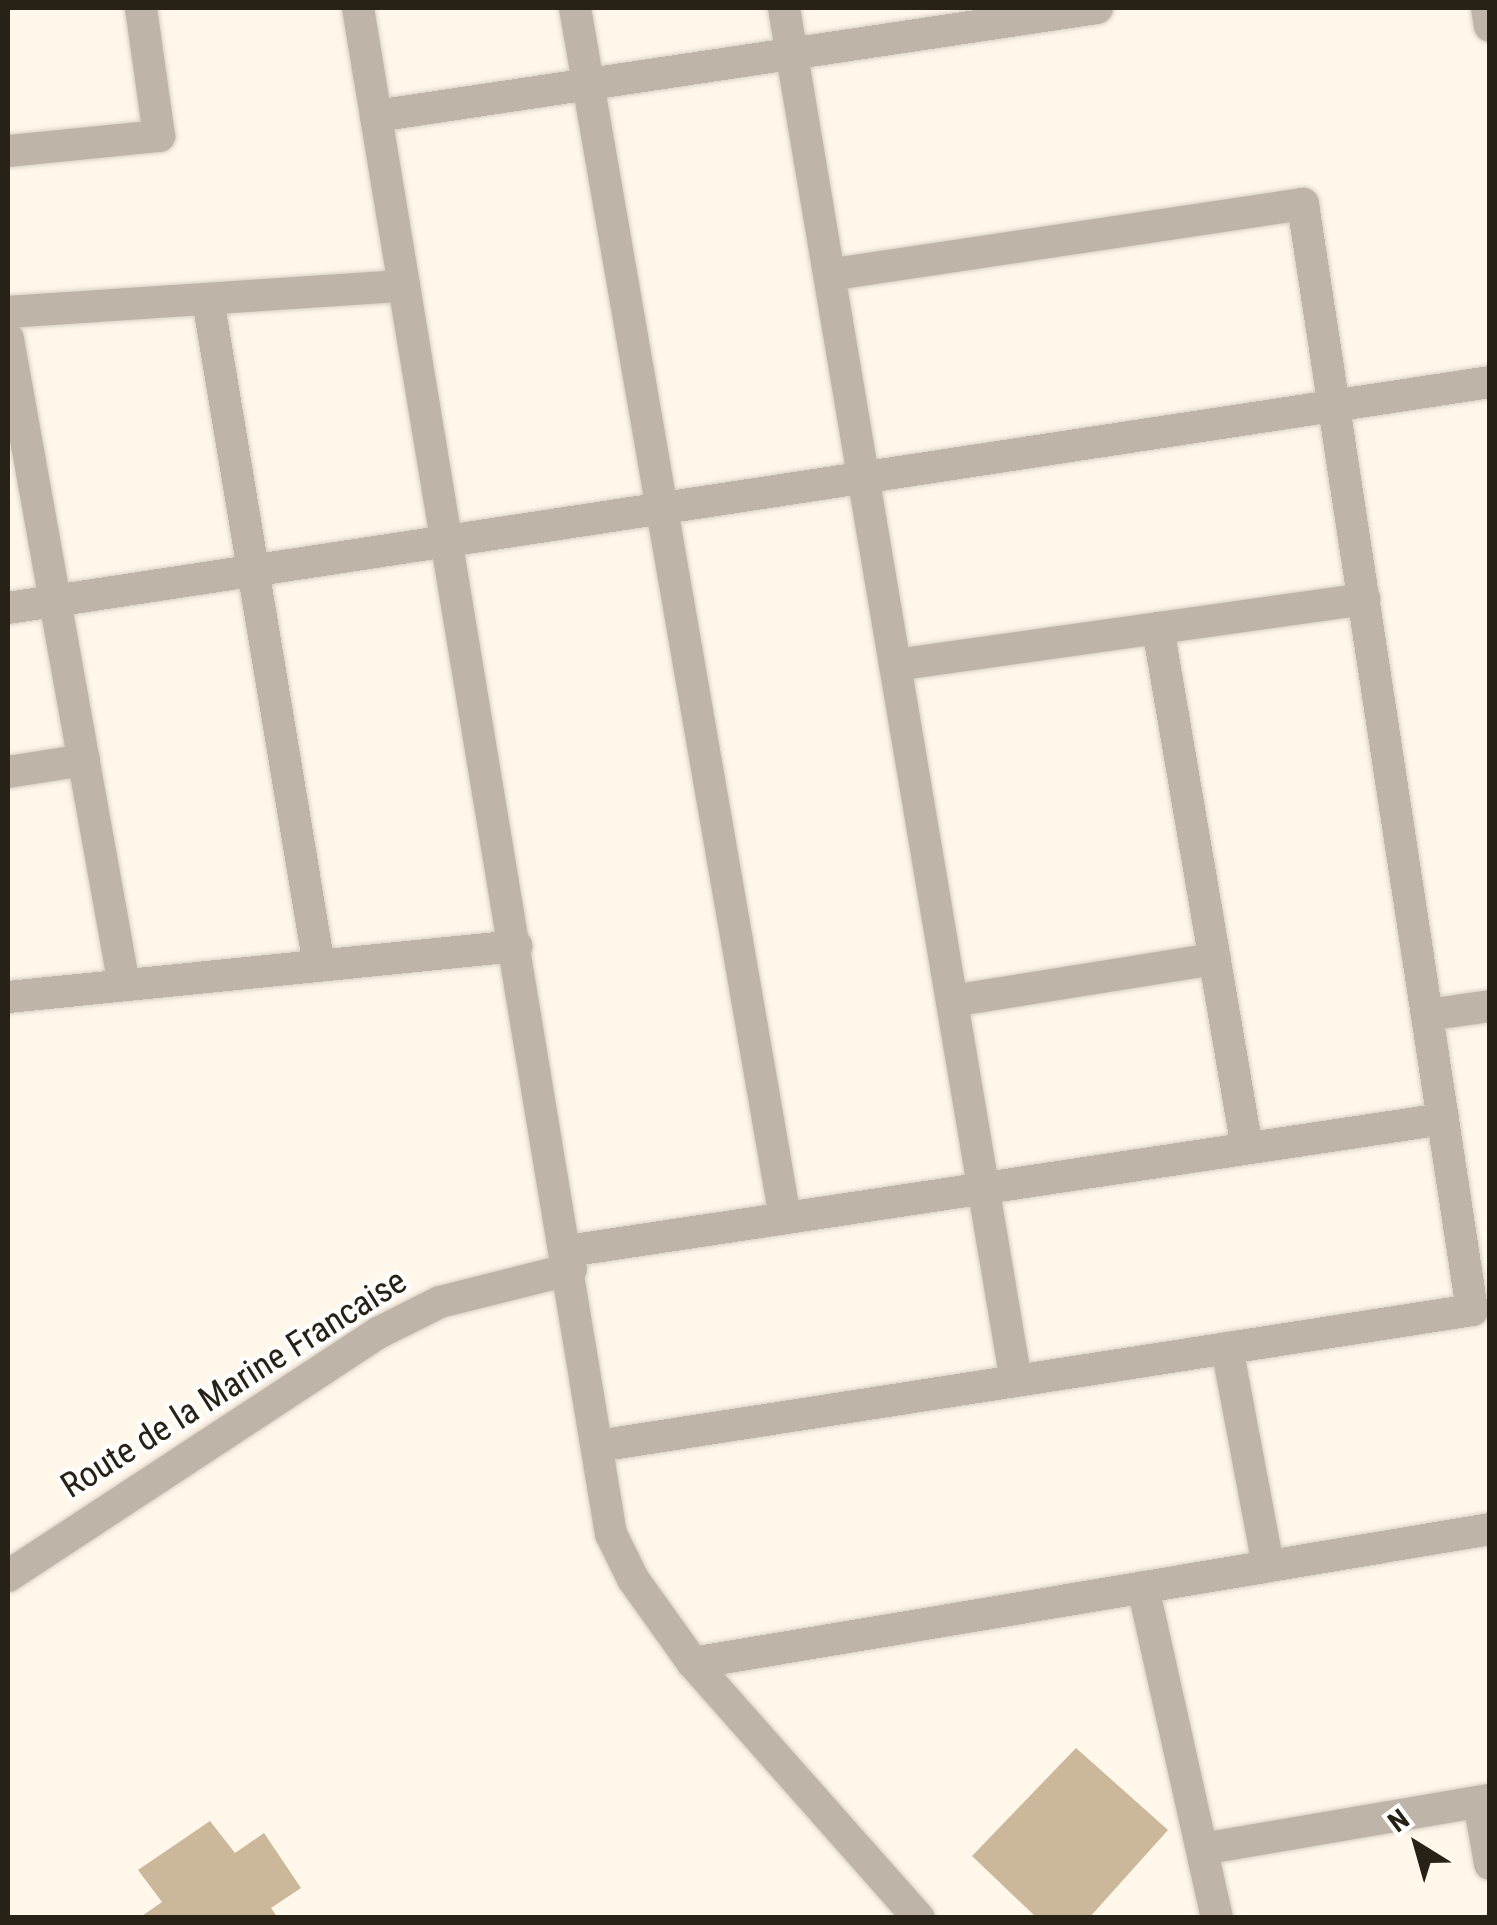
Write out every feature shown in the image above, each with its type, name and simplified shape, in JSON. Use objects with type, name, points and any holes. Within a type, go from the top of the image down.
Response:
[{"type":"street","points":[[8,152],[159,136],[140,8]]},
{"type":"street","points":[[358,8],[570,1260],[612,1534],[633,1579],[694,1663],[918,1918]]},
{"type":"street","points":[[575,8],[785,1218]]},
{"type":"street","points":[[784,8],[1016,1381]]},
{"type":"street","points":[[376,116],[792,53],[1015,14],[1097,8]]},
{"type":"street","points":[[1487,8],[1490,26]]},
{"type":"street","points":[[598,1446],[1472,1310],[1303,204],[830,275]]},
{"type":"street","points":[[8,312],[404,286]]},
{"type":"street","points":[[208,299],[319,966]]},
{"type":"street","points":[[8,339],[124,985]]},
{"type":"street","points":[[8,608],[1490,382]]},
{"type":"street","points":[[895,665],[1364,599]]},
{"type":"street","points":[[1158,628],[1247,1148]]},
{"type":"street","points":[[8,772],[84,760]]},
{"type":"street","points":[[8,997],[516,946]]},
{"type":"street","points":[[952,1001],[1214,958]]},
{"type":"street","points":[[1427,1015],[1490,1006]]},
{"type":"street","name":"Route de la Marine Francaise","points":[[8,1576],[378,1334],[440,1302],[570,1260],[785,1218],[1443,1119]]},
{"type":"street","points":[[1226,1348],[1268,1566]]},
{"type":"street","points":[[694,1663],[1490,1529]]},
{"type":"street","points":[[1143,1587],[1217,1918]]},
{"type":"street","points":[[1202,1849],[1484,1801],[1490,1864]]},
{"type":"building","points":[[1076,1748],[1168,1830],[1089,1918],[1037,1918],[972,1856]]},
{"type":"building","points":[[210,1821],[235,1853],[264,1833],[301,1888],[271,1908],[278,1918],[139,1918],[162,1902],[138,1870]]}]
